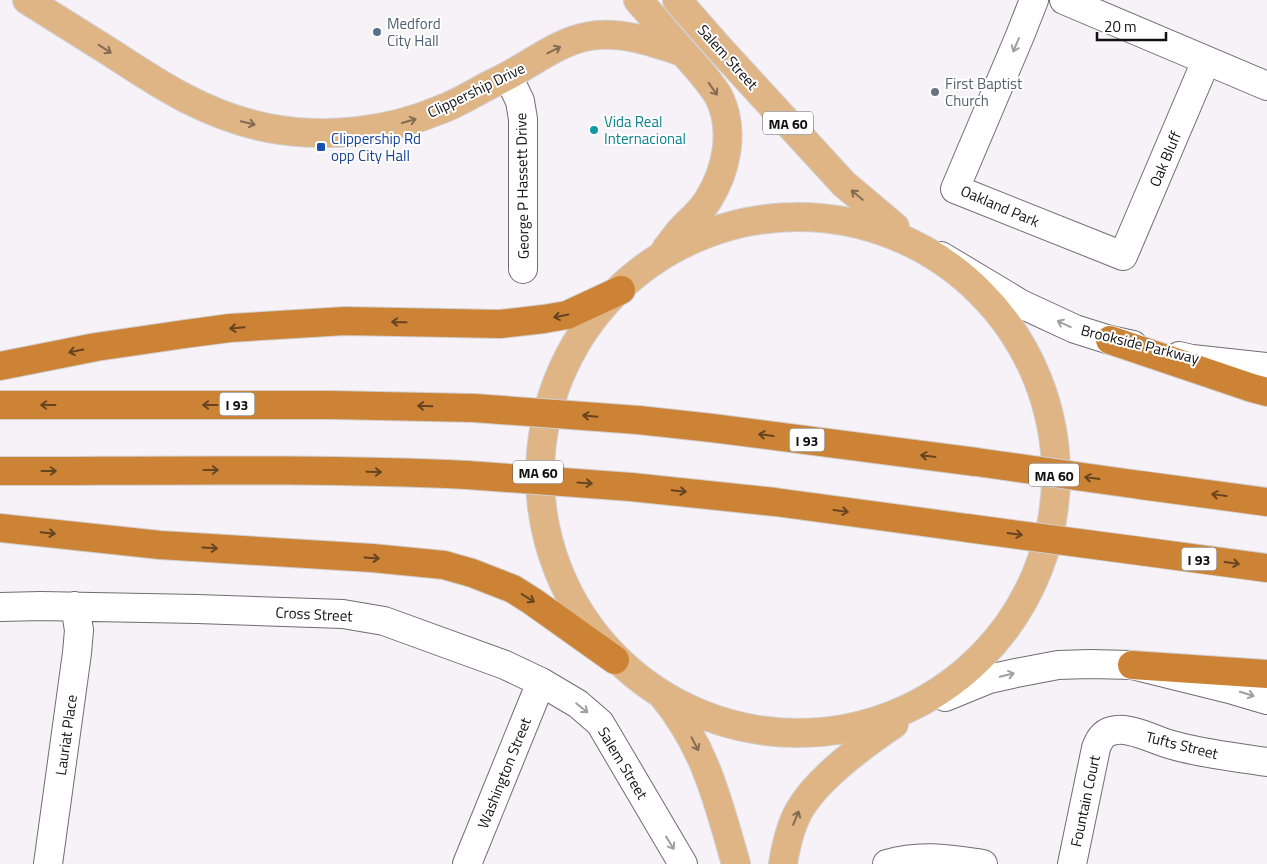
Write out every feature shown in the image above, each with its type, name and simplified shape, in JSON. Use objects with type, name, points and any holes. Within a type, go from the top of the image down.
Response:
[{"type":"highway","points":[[0,366],[96,347],[258,326],[345,321],[500,324],[535,320],[567,315],[621,290]]},
{"type":"highway","points":[[1110,340],[1267,392]]},
{"type":"highway","name":"I 93","points":[[0,405],[324,404],[474,408],[586,416],[720,429],[1267,502]]},
{"type":"highway","name":"I 93","points":[[0,471],[402,472],[631,487],[767,501],[1267,568]]},
{"type":"highway","points":[[0,528],[160,545],[372,558],[444,565],[472,573],[513,589],[615,660]]},
{"type":"highway","points":[[1132,665],[1267,674]]},
{"type":"main road","name":"Clippership Drive","points":[[27,0],[176,94],[218,114],[248,124],[301,133],[338,133],[375,128],[428,115],[454,104],[574,40],[592,36],[624,36],[660,44],[682,52]]},
{"type":"main road","name":"Salem Street","points":[[638,0],[711,86],[722,105],[727,127],[726,151],[720,177],[709,198],[657,260]]},
{"type":"main road","name":"Salem Street","points":[[677,0],[849,189],[908,237]]},
{"type":"main road","points":[[657,260],[679,245],[720,229],[772,215],[816,215],[863,222],[908,237]]},
{"type":"main road","name":"MA 60","points":[[783,864],[787,840],[800,809],[820,783],[870,741],[902,719],[945,697],[1013,620],[1044,552],[1054,492],[1054,453],[1042,395],[1016,339],[970,284],[941,256],[908,237]]},
{"type":"main road","name":"MA 60","points":[[657,260],[598,311],[572,343],[548,402],[539,453],[538,470],[541,504],[555,556],[580,606],[615,660],[657,690],[680,718],[705,765],[720,805],[736,864]]},
{"type":"main road","points":[[657,690],[714,719],[765,729],[818,732],[902,719]]},
{"type":"street","name":"Oakland Park","points":[[1034,0],[955,189],[1123,256]]},
{"type":"street","points":[[1064,0],[1267,86]]},
{"type":"street","name":"Oak Bluff","points":[[1123,256],[1206,61]]},
{"type":"street","name":"George P Hassett Drive","points":[[508,76],[520,101],[523,119],[523,269]]},
{"type":"street","name":"Brookside Parkway","points":[[941,256],[1021,304],[1075,329],[1110,340],[1192,359],[1267,367]]},
{"type":"street","name":"Cross Street","points":[[0,607],[75,606],[343,614],[384,621],[504,665],[541,682]]},
{"type":"street","name":"Lauriat Place","points":[[48,864],[77,653],[79,630],[75,606]]},
{"type":"street","points":[[945,697],[988,679],[1058,665],[1132,665],[1267,700]]},
{"type":"street","name":"Washington Street","points":[[467,864],[541,682]]},
{"type":"street","name":"Salem Street","points":[[541,682],[578,704],[600,723],[683,864]]},
{"type":"street","name":"Tufts Street","points":[[1100,739],[1108,731],[1120,729],[1195,751],[1267,762]]},
{"type":"street","name":"Fountain Court","points":[[1072,864],[1094,756],[1100,739]]},
{"type":"street","points":[[887,864],[907,859],[936,858],[983,864]]},
{"type":"place","name":"Medford City Hall","points":[[377,32]]},
{"type":"place","name":"First Baptist Church","points":[[935,92]]},
{"type":"place","name":"Vida Real Internacional","points":[[594,130]]},
{"type":"place","name":"Clippership Rd opp City Hall","points":[[321,147]]}]
